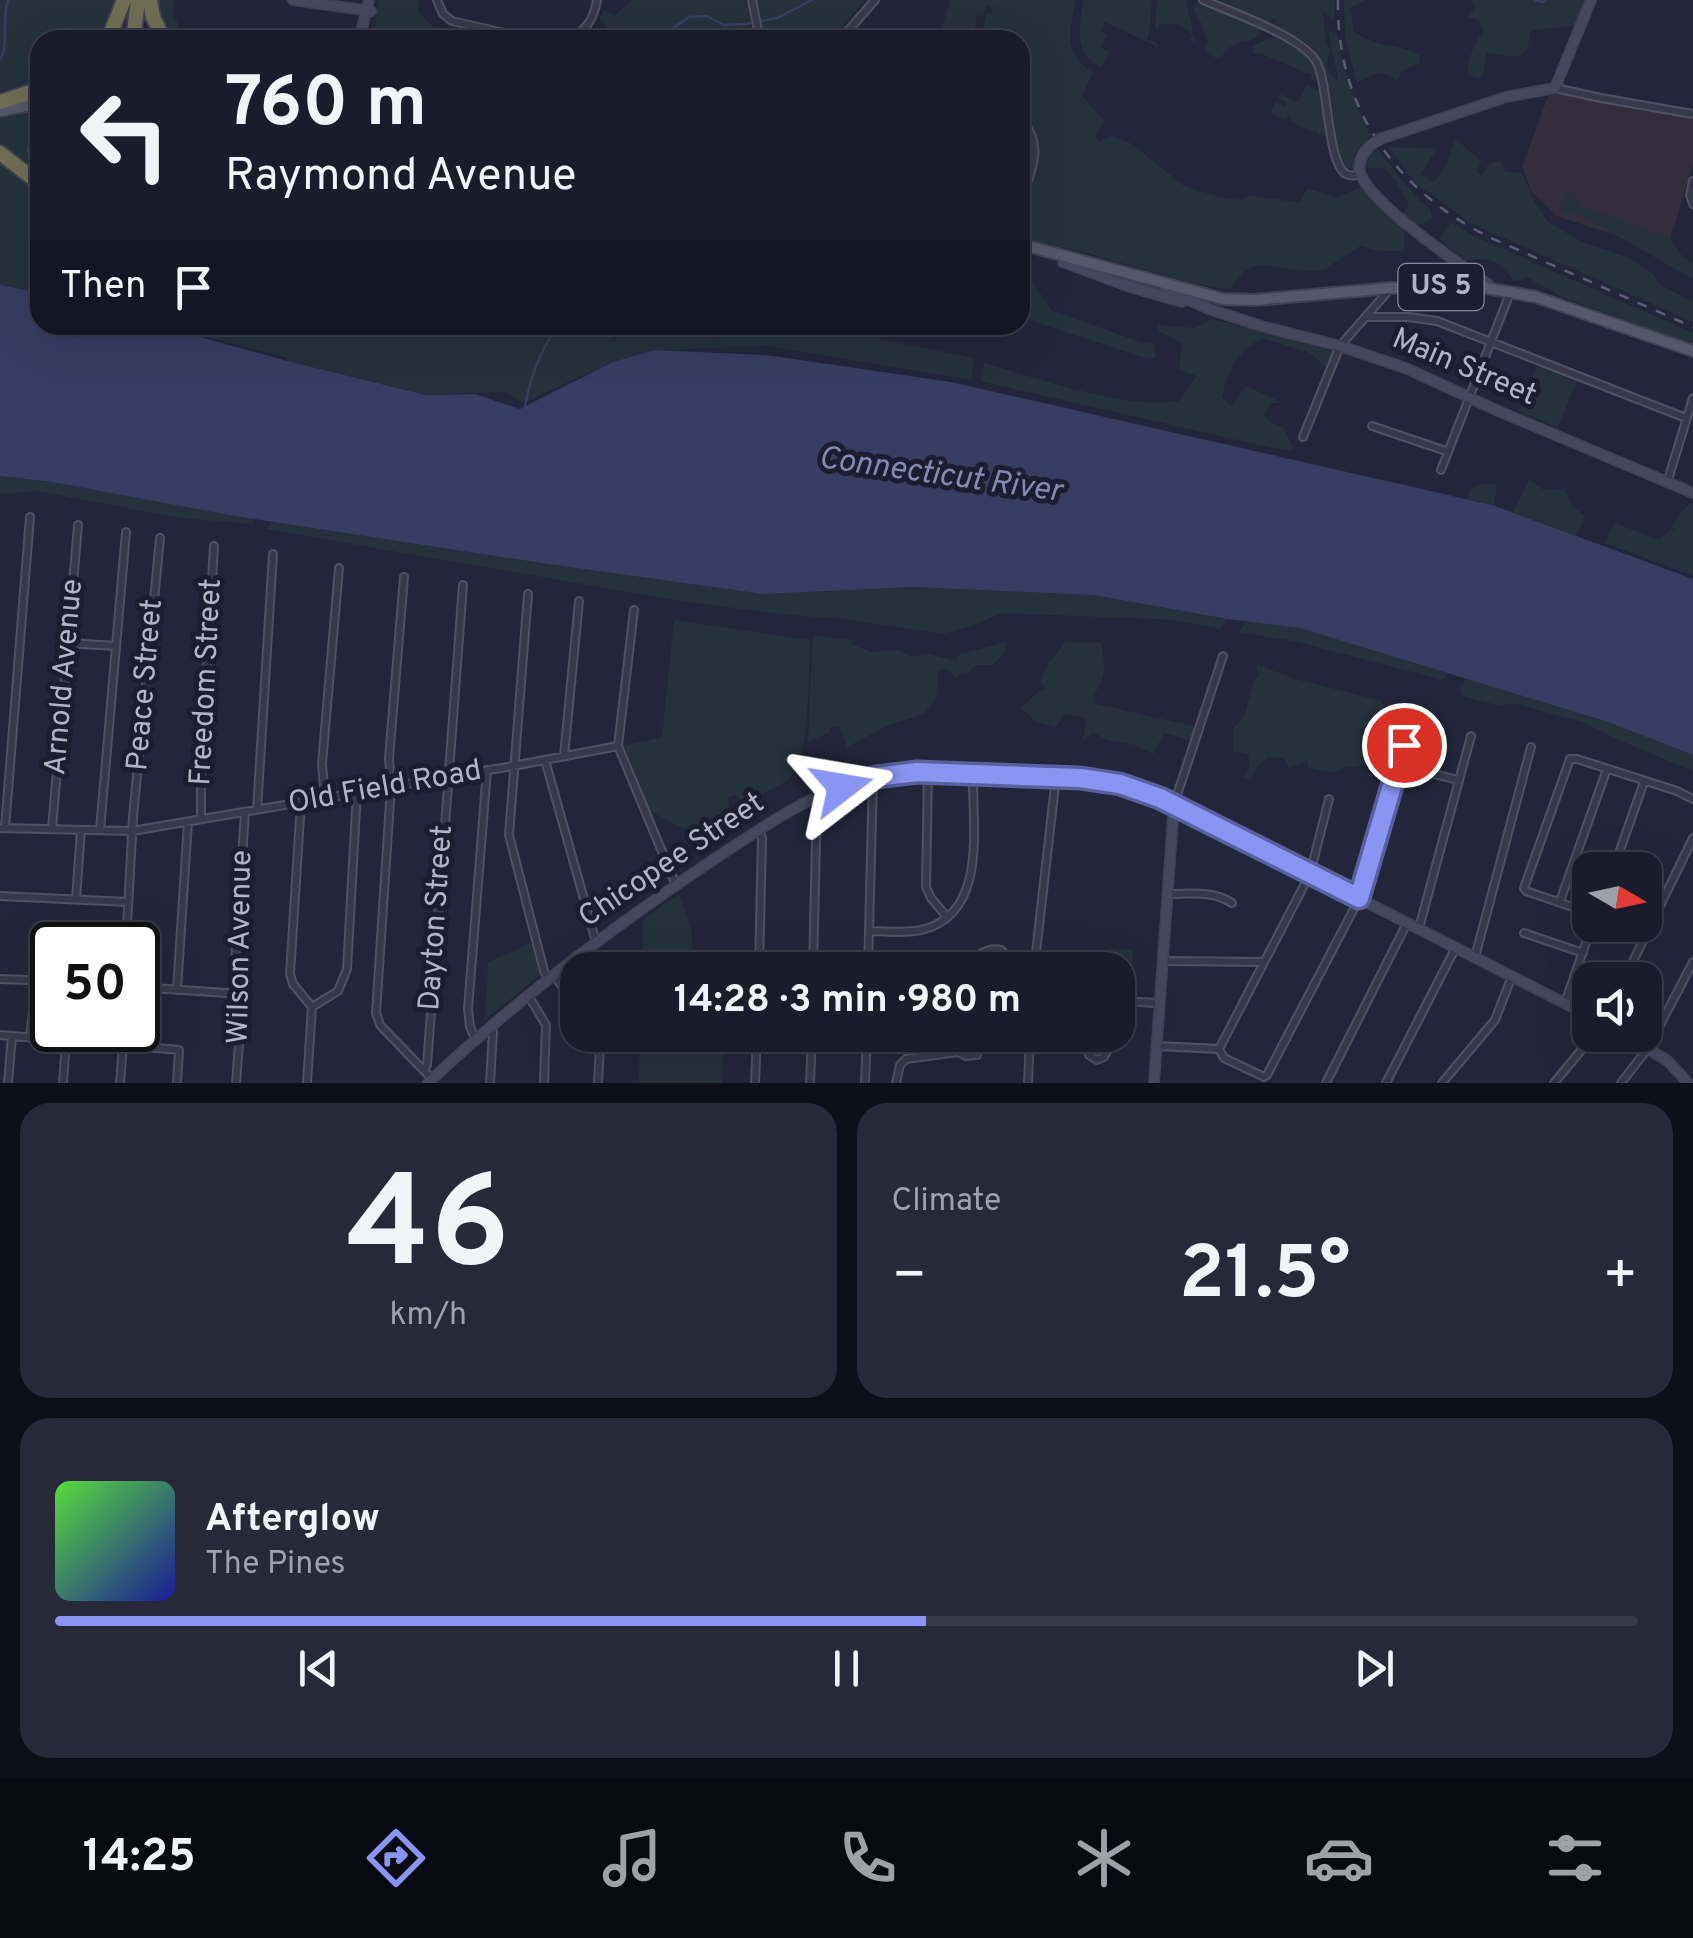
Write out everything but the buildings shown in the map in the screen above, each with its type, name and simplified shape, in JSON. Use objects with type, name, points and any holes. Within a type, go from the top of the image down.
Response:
[{"type":"highway","points":[[114,30],[132,0]]},
{"type":"highway","points":[[131,30],[132,0]]},
{"type":"highway","points":[[150,0],[159,30]]},
{"type":"highway","points":[[0,105],[30,93]]},
{"type":"highway","points":[[0,153],[30,176]]},
{"type":"main road","points":[[294,0],[370,5],[364,30]]},
{"type":"main road","points":[[1495,290],[1388,208],[1361,174],[1361,157],[1377,140],[1506,98],[1555,88],[1591,0]]},
{"type":"main road","points":[[0,105],[30,101]]},
{"type":"main road","name":"Main Street","points":[[1030,250],[1127,286],[1408,369],[1693,493]]},
{"type":"main road","name":"Main Street","points":[[1030,250],[1145,280]]},
{"type":"main road","name":"Main Street","points":[[1063,262],[1145,280]]},
{"type":"main road","points":[[1465,287],[1470,271]]},
{"type":"main road","name":"US 5","points":[[1145,280],[1224,299],[1246,300],[1391,288],[1465,287],[1511,292],[1579,311],[1693,352]]},
{"type":"main road","name":"Main Street","points":[[1162,284],[1208,309]]},
{"type":"main road","name":"Chicopee Street","points":[[434,1082],[490,1024],[676,885],[817,798],[842,787],[896,774],[1056,778],[1120,784],[1146,792],[1572,1007]]},
{"type":"main road","points":[[1154,1083],[1174,804]]},
{"type":"main road","points":[[1654,1052],[1668,1061],[1682,1081]]},
{"type":"street","points":[[437,0],[443,14],[452,21],[491,30]]},
{"type":"street","points":[[583,30],[595,14],[597,0]]},
{"type":"street","points":[[848,30],[874,0]]},
{"type":"street","points":[[1204,0],[1290,39],[1312,54],[1324,81],[1336,162],[1345,174],[1361,174]]},
{"type":"street","points":[[752,2],[758,30]]},
{"type":"street","points":[[1555,88],[1693,114]]},
{"type":"street","points":[[1030,134],[1036,151],[1030,174]]},
{"type":"street","points":[[1693,180],[1693,204]]},
{"type":"street","points":[[1303,438],[1340,346],[1391,288]]},
{"type":"street","points":[[1441,470],[1511,292]]},
{"type":"street","points":[[1368,317],[1437,321],[1686,418]]},
{"type":"street","points":[[1667,483],[1693,398]]},
{"type":"street","points":[[1372,426],[1447,451]]},
{"type":"street","points":[[2,828],[30,517]]},
{"type":"street","name":"Arnold Avenue","points":[[52,829],[78,524]]},
{"type":"street","points":[[100,830],[126,532]]},
{"type":"street","name":"Peace Street","points":[[127,922],[160,538]]},
{"type":"street","name":"Freedom Street","points":[[201,820],[214,546]]},
{"type":"street","points":[[258,810],[273,554]]},
{"type":"street","points":[[325,798],[322,764],[339,568]]},
{"type":"street","points":[[404,577],[389,758],[392,787],[376,1015],[434,1082]]},
{"type":"street","name":"Dayton Street","points":[[424,1070],[463,586]]},
{"type":"street","points":[[528,594],[509,813],[511,849],[550,976],[560,987]]},
{"type":"street","points":[[564,756],[579,601]]},
{"type":"street","points":[[634,610],[618,746],[676,885]]},
{"type":"street","points":[[68,643],[116,646]]},
{"type":"street","points":[[1174,804],[1223,656]]},
{"type":"street","points":[[1219,1049],[1224,1058],[1267,1075],[1359,898],[1411,726]]},
{"type":"street","points":[[1419,928],[1471,736]]},
{"type":"street","name":"Old Field Road","points":[[2,828],[132,832],[618,746]]},
{"type":"street","points":[[1475,957],[1532,747]]},
{"type":"street","points":[[1572,907],[1524,888],[1572,758],[1693,799]]},
{"type":"street","points":[[545,760],[596,942]]},
{"type":"street","points":[[1398,764],[1458,780]]},
{"type":"street","points":[[1560,902],[1606,769]]},
{"type":"street","points":[[475,1038],[468,1009],[488,770]]},
{"type":"street","points":[[928,773],[926,887],[948,918]]},
{"type":"street","points":[[869,931],[932,927],[948,918],[962,900],[970,880],[973,850],[974,774]]},
{"type":"street","points":[[868,952],[872,778]]},
{"type":"street","points":[[1036,952],[1056,778]]},
{"type":"street","points":[[1619,852],[1644,782]]},
{"type":"street","points":[[312,1008],[338,991],[347,969],[357,792]]},
{"type":"street","points":[[814,952],[817,798]]},
{"type":"street","points":[[1219,1049],[1310,874],[1329,799]]},
{"type":"street","points":[[301,802],[290,974],[312,1008],[307,1083]]},
{"type":"street","name":"Wilson Avenue","points":[[236,1083],[242,1008],[234,963],[245,812]]},
{"type":"street","points":[[177,990],[188,822]]},
{"type":"street","points":[[76,899],[81,830]]},
{"type":"street","points":[[759,952],[760,830]]},
{"type":"street","points":[[1633,962],[1693,838]]},
{"type":"street","points":[[1167,894],[1210,894],[1232,903]]},
{"type":"street","points":[[0,896],[128,902]]},
{"type":"street","points":[[1326,1083],[1407,922]]},
{"type":"street","points":[[1524,933],[1583,953]]},
{"type":"street","points":[[1565,1003],[1587,942]]},
{"type":"street","points":[[1386,1083],[1456,947]]},
{"type":"street","points":[[1162,962],[1264,962]]},
{"type":"street","points":[[1662,1021],[1693,962]]},
{"type":"street","points":[[1442,1083],[1494,1020],[1512,976]]},
{"type":"street","points":[[0,978],[30,980]]},
{"type":"street","points":[[160,989],[241,994]]},
{"type":"street","points":[[528,994],[546,1024],[544,1083]]},
{"type":"street","points":[[1135,1002],[1160,1004]]},
{"type":"street","points":[[490,1024],[490,1083]]},
{"type":"street","points":[[0,1035],[30,1038]]},
{"type":"street","points":[[8,1083],[12,1036]]},
{"type":"street","points":[[1156,1046],[1219,1049]]},
{"type":"street","points":[[160,1048],[179,1050],[176,1083]]},
{"type":"street","points":[[63,1083],[65,1052]]},
{"type":"street","points":[[120,1083],[122,1052]]},
{"type":"street","points":[[598,1083],[600,1052]]},
{"type":"street","points":[[756,1083],[757,1052]]},
{"type":"street","points":[[810,1083],[811,1052]]},
{"type":"street","points":[[865,1083],[866,1052]]},
{"type":"street","points":[[896,1083],[900,1064],[908,1057],[958,1052],[968,1056],[978,1052]]},
{"type":"street","points":[[1028,1083],[1029,1052]]},
{"type":"street","points":[[1554,1083],[1580,1052]]},
{"type":"street","points":[[1621,1083],[1645,1052]]},
{"type":"shaded area","points":[[0,0],[116,0],[103,30],[30,30],[30,84],[0,91]]},
{"type":"shaded area","points":[[156,0],[174,0],[173,20],[181,30],[167,30],[157,13]]},
{"type":"shaded area","points":[[379,0],[418,0],[419,13],[435,30],[373,30]]},
{"type":"shaded area","points":[[632,0],[865,0],[840,30],[606,30],[600,18],[604,10],[614,16]]},
{"type":"shaded area","points":[[950,0],[1076,0],[1071,41],[1077,58],[1093,73],[1082,96],[1104,121],[1096,136],[1098,142],[1112,136],[1132,144],[1184,186],[1220,197],[1240,200],[1249,195],[1300,203],[1307,188],[1337,198],[1361,186],[1405,228],[1404,251],[1360,246],[1325,270],[1257,266],[1244,272],[1231,290],[1030,241],[1030,181],[1038,148],[1030,126],[1030,30],[983,30],[993,7],[986,5],[983,16],[978,15],[975,30],[942,30]]},
{"type":"shaded area","points":[[1084,0],[1152,0],[1147,39],[1158,47],[1105,22],[1100,31],[1107,35],[1101,48],[1109,52],[1102,67],[1092,61],[1080,38]]},
{"type":"shaded area","points":[[1157,0],[1186,0],[1195,42],[1190,40],[1193,35],[1177,25],[1155,28]]},
{"type":"shaded area","points":[[1220,0],[1335,0],[1334,21],[1323,12],[1330,52],[1328,69],[1339,82],[1328,32],[1337,33],[1350,86],[1371,136],[1354,155],[1355,169],[1339,161],[1331,98],[1316,54],[1305,42],[1278,30],[1277,20],[1273,18],[1267,24],[1225,6]]},
{"type":"shaded area","points":[[1344,0],[1366,0],[1350,8],[1354,31],[1371,41],[1419,55],[1420,64],[1402,70],[1398,82],[1378,74],[1357,83],[1345,36]]},
{"type":"shaded area","points":[[1471,0],[1587,0],[1578,22],[1572,26],[1531,30],[1528,47],[1520,56],[1487,52],[1482,79],[1468,75],[1472,52],[1484,31],[1479,20],[1467,17],[1475,8]]},
{"type":"shaded area","points":[[1197,2],[1259,28],[1261,35],[1213,57],[1204,48],[1207,42],[1194,7]]},
{"type":"shaded area","points":[[1274,36],[1304,52],[1321,82],[1252,52],[1253,46]]},
{"type":"shaded area","points":[[1307,84],[1324,94],[1329,139],[1290,121],[1291,118],[1286,120],[1270,113],[1275,102],[1285,106],[1286,102],[1278,98],[1280,94],[1298,103]]},
{"type":"shaded area","points":[[1550,91],[1693,116],[1693,164],[1666,252],[1557,216],[1532,192],[1522,167]]},
{"type":"shaded area","points":[[30,110],[30,173],[0,150],[0,115]]},
{"type":"shaded area","points":[[1456,139],[1481,161],[1477,172],[1481,176],[1490,163],[1501,162],[1506,172],[1522,173],[1548,222],[1580,241],[1629,258],[1652,273],[1659,284],[1693,302],[1693,322],[1470,223],[1413,181],[1389,147],[1435,151],[1421,174],[1434,183]]},
{"type":"shaded area","points":[[1377,149],[1429,207],[1432,218],[1414,225],[1402,214],[1409,204],[1396,181],[1385,168],[1366,168],[1366,157]]},
{"type":"shaded area","points":[[0,164],[30,185],[30,291],[0,285]]},
{"type":"shaded area","points":[[1568,186],[1583,207],[1671,238],[1682,256],[1693,264],[1693,279],[1579,214],[1563,213],[1560,209]]},
{"type":"shaded area","points":[[1451,222],[1474,236],[1693,333],[1693,345],[1560,296],[1527,277],[1514,281],[1493,261],[1464,260],[1440,239]]},
{"type":"shaded area","points":[[1030,274],[1051,310],[1154,344],[1156,359],[1030,320]]},
{"type":"shaded area","points":[[1213,319],[1333,351],[1326,367],[1310,353],[1262,338],[1239,356],[1227,378],[1222,397],[1231,406],[1246,386],[1283,403],[1271,403],[1264,416],[1284,428],[1294,450],[980,381],[984,363],[1108,397],[1158,403],[1179,401],[1197,376],[1179,370],[1182,343],[1159,331],[1158,325],[1194,328]]},
{"type":"shaded area","points":[[198,335],[612,335],[611,340],[627,335],[720,339],[718,335],[862,335],[974,358],[971,380],[770,346],[654,350],[613,362],[523,403],[505,392],[427,395]]},
{"type":"shaded area","points":[[1538,364],[1577,380],[1558,428],[1519,411]]},
{"type":"shaded area","points":[[0,476],[254,519],[252,524],[181,518],[37,491],[0,494]]},
{"type":"shaded area","points":[[1529,480],[1544,490],[1564,489],[1572,506],[1585,516],[1576,536],[1513,512]]},
{"type":"shaded area","points":[[1480,484],[1497,484],[1494,505],[1467,499],[1470,489]]},
{"type":"shaded area","points":[[1693,503],[1693,576],[1605,543],[1615,523],[1659,540],[1671,529],[1674,531],[1681,513]]},
{"type":"shaded area","points":[[272,522],[763,594],[914,587],[1093,595],[1228,619],[1220,629],[1176,620],[1002,613],[942,634],[680,601],[266,529]]},
{"type":"shaded area","points":[[674,620],[810,640],[805,733],[797,768],[790,778],[772,789],[740,800],[736,795],[728,797],[730,831],[707,847],[700,837],[650,811],[624,746],[662,737]]},
{"type":"shaded area","points":[[1248,621],[1301,628],[1447,673],[1443,680],[1294,641],[1238,632]]},
{"type":"shaded area","points":[[813,635],[853,640],[851,644],[871,652],[900,650],[911,657],[927,653],[955,661],[960,654],[1006,642],[1004,654],[992,665],[975,665],[969,673],[957,677],[944,668],[938,671],[937,697],[924,714],[889,725],[847,747],[840,726],[808,741]]},
{"type":"shaded area","points":[[1065,642],[1101,643],[1104,671],[1093,703],[1196,727],[1192,741],[1164,733],[1153,754],[1093,732],[1083,740],[1087,718],[1065,714],[1056,727],[1036,722],[1021,708],[1046,689],[1041,683],[1045,670]]},
{"type":"shaded area","points":[[1257,665],[1382,701],[1384,710],[1373,724],[1375,732],[1368,737],[1367,748],[1395,759],[1392,772],[1371,763],[1324,771],[1309,768],[1307,760],[1289,769],[1285,758],[1267,757],[1251,780],[1242,778],[1250,764],[1248,754],[1233,751],[1233,729],[1244,716],[1254,681],[1259,677]]},
{"type":"shaded area","points":[[1467,679],[1608,722],[1693,755],[1693,771],[1585,723],[1513,703],[1501,706],[1462,696],[1459,686]]},
{"type":"shaded area","points":[[679,894],[692,933],[691,952],[642,952],[643,920]]},
{"type":"shaded area","points":[[531,943],[540,975],[485,1020],[488,962]]},
{"type":"shaded area","points":[[1108,948],[1133,950],[1133,952],[1107,952]]},
{"type":"shaded area","points":[[640,1052],[723,1052],[722,1083],[639,1083]]},
{"type":"water","name":"Connecticut River","points":[[0,285],[30,291],[30,335],[193,335],[426,395],[475,394],[520,409],[613,362],[654,350],[766,355],[951,382],[1492,505],[1693,579],[1693,755],[1608,722],[1300,628],[1093,595],[914,587],[763,594],[235,516],[0,476]]},
{"type":"waterway","points":[[0,60],[8,0]]},
{"type":"waterway","points":[[670,30],[689,17],[707,16],[723,25],[777,18],[812,0]]},
{"type":"waterway","points":[[1535,0],[1545,0]]},
{"type":"waterway","points":[[525,406],[537,364],[552,335]]},
{"type":"railway","points":[[1338,0],[1340,39],[1360,110],[1400,171],[1427,196],[1491,238],[1693,327]]},
{"type":"route","points":[[842,787],[876,777],[917,772],[1080,778],[1120,784],[1160,798],[1359,898],[1404,745]]}]
